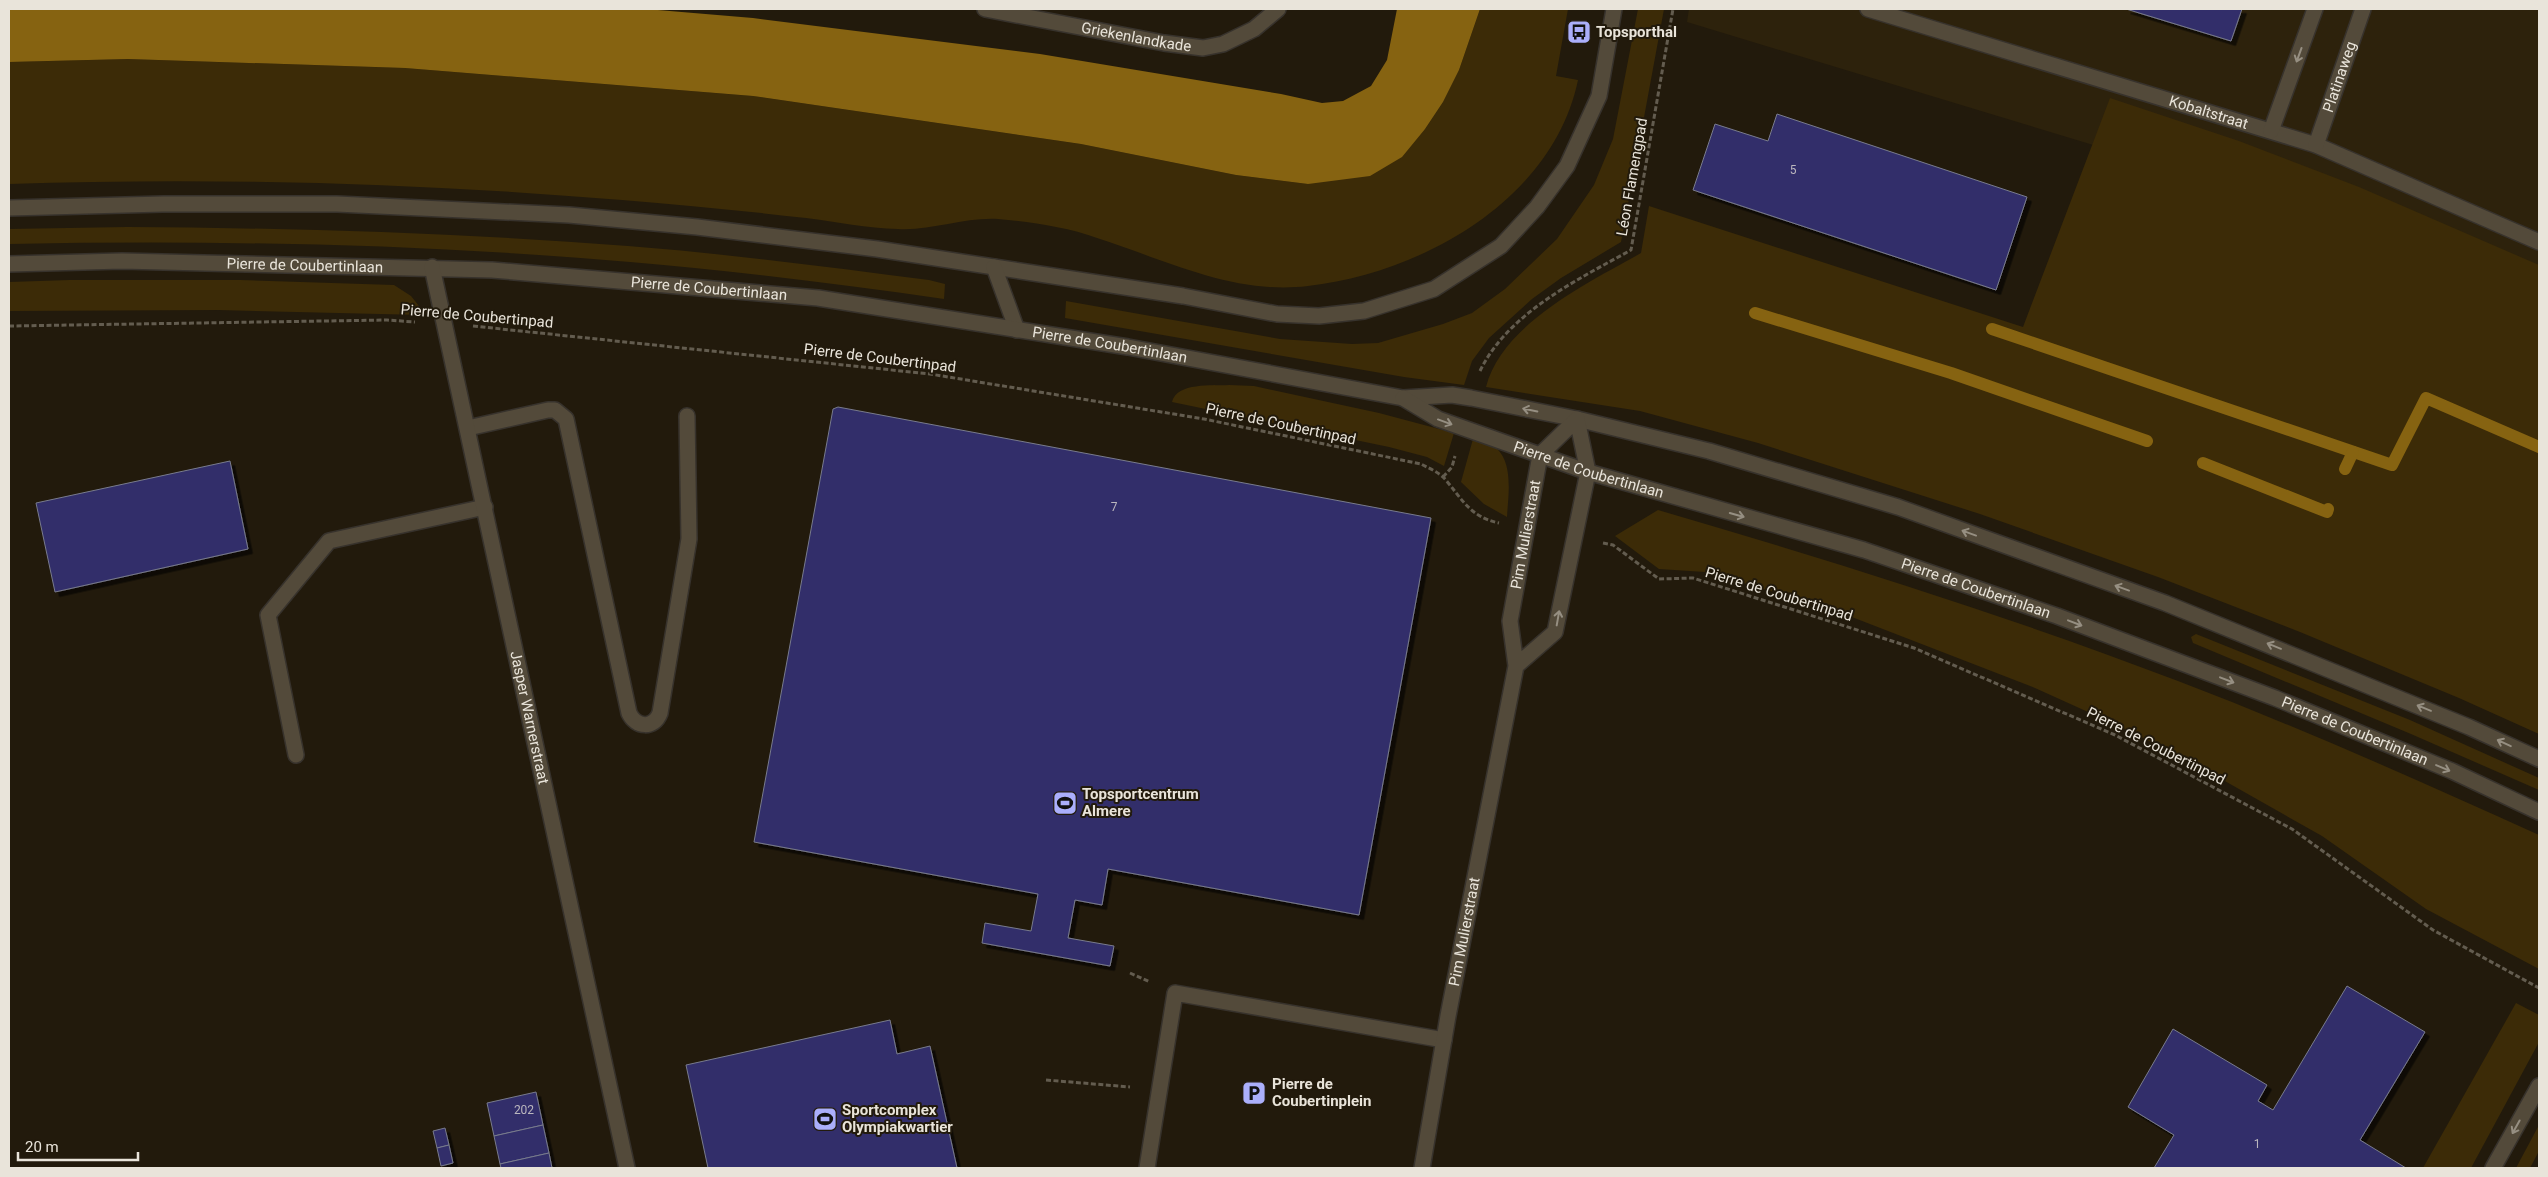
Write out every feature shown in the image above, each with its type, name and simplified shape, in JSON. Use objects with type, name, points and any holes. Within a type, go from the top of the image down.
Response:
[{"type":"street","name":"Griekenlandkade","points":[[985,9],[1164,43],[1203,48],[1223,44],[1254,29],[1278,9]]},
{"type":"street","points":[[9,208],[163,204],[336,204],[569,215],[706,228],[994,267],[1183,296],[1277,314],[1319,316],[1364,311],[1434,288],[1501,246],[1537,207],[1567,166],[1599,96],[1614,9]]},
{"type":"street","name":"Kobaltstraat","points":[[1868,9],[2316,145],[2539,242]]},
{"type":"street","points":[[2271,131],[2315,9]]},
{"type":"street","name":"Platinaweg","points":[[2316,145],[2363,9]]},
{"type":"street","name":"Pierre de Coubertinlaan","points":[[9,264],[122,261],[492,270],[818,298],[1128,347],[1403,398],[1452,394],[1578,419],[1709,451],[1898,506],[2174,607],[2460,723],[2539,759]]},
{"type":"street","points":[[994,267],[1018,330]]},
{"type":"street","name":"Jasper Warnerstraat","points":[[432,268],[627,1168]]},
{"type":"street","name":"Pierre de Coubertinlaan","points":[[1403,398],[1438,419],[1588,472],[1864,550],[2057,616],[2275,698],[2452,771],[2539,812]]},
{"type":"street","points":[[468,428],[548,410],[555,410],[566,419],[629,713],[634,722],[644,725],[654,722],[660,713],[689,539],[687,416]]},
{"type":"street","points":[[1540,455],[1578,419]]},
{"type":"street","points":[[1516,666],[1555,632],[1588,472],[1578,419]]},
{"type":"street","name":"Pim Mulierstraat","points":[[1422,1168],[1444,1040],[1516,666],[1510,621],[1540,455]]},
{"type":"street","points":[[296,755],[268,615],[329,541],[485,507]]},
{"type":"street","points":[[1147,1168],[1175,993],[1444,1040]]},
{"type":"street","points":[[2493,1168],[2539,1086]]},
{"type":"path","name":"Léon Flamengpad","points":[[1470,398],[1488,354],[1509,332],[1552,296],[1631,250],[1673,9]]},
{"type":"path","name":"Pierre de Coubertinpad","points":[[9,326],[387,320],[661,344],[930,374],[1214,421],[1421,464],[1444,477],[1456,495],[1470,510],[1492,522],[1526,529]]},
{"type":"path","points":[[1444,477],[1452,467],[1463,428]]},
{"type":"path","name":"Pierre de Coubertinpad","points":[[1573,539],[1612,544],[1658,579],[1693,578],[1914,648],[2115,735],[2292,829],[2433,930],[2539,988]]},
{"type":"path","points":[[1046,1080],[1159,1090]]},
{"type":"shaded area","points":[[9,9],[646,9],[753,18],[1040,54],[1281,94],[1322,103],[1343,101],[1371,86],[1387,60],[1397,9],[1480,9],[1459,70],[1443,102],[1425,129],[1402,157],[1370,176],[1308,184],[1236,175],[1081,144],[753,96],[405,68],[128,59],[9,62]]},
{"type":"shaded area","points":[[1480,9],[1568,9],[1556,76],[1578,80],[1564,123],[1541,161],[1512,194],[1476,223],[1437,247],[1395,265],[1351,278],[1308,286],[1280,287],[1226,281],[1200,274],[1085,234],[1036,223],[998,219],[898,229],[691,206],[469,189],[316,183],[162,181],[9,184],[9,62],[128,59],[405,68],[753,96],[1081,144],[1236,175],[1308,184],[1425,129],[1443,102],[1459,70]]},
{"type":"shaded area","points":[[1638,9],[1664,9],[1621,242],[1561,278],[1532,299],[1489,338],[1472,361],[1464,385],[1404,377],[1065,318],[1066,301],[1280,339],[1352,344],[1378,343],[1443,324],[1472,313],[1505,289],[1557,239],[1594,185],[1613,139]]},
{"type":"shaded area","points":[[1689,9],[2539,9],[2539,322],[2272,199],[1687,22]]},
{"type":"shaded area","points":[[2110,98],[2239,141],[2359,187],[2539,265],[2539,734],[2459,698],[2300,632],[2158,577],[1980,514],[1758,443],[1640,411],[1486,387],[1495,364],[1528,325],[1573,292],[1641,253],[1649,206],[2023,327]]},
{"type":"shaded area","points":[[127,227],[315,230],[440,235],[565,241],[666,249],[929,280],[945,284],[944,299],[709,269],[475,251],[242,243],[9,244],[9,229]]},
{"type":"shaded area","points":[[240,280],[394,285],[411,296],[423,311],[422,315],[218,310],[9,311],[9,282]]},
{"type":"shaded area","points":[[1229,385],[1254,386],[1379,413],[1454,433],[1444,466],[1427,457],[1389,447],[1172,402],[1175,396],[1188,388]]},
{"type":"shaded area","points":[[1473,439],[1492,445],[1504,459],[1509,478],[1507,517],[1484,504],[1461,482]]},
{"type":"shaded area","points":[[1658,510],[1920,590],[2114,657],[2315,736],[2539,835],[2539,969],[2426,909],[2322,836],[2193,763],[2119,726],[2035,688],[1826,607],[1705,572],[1659,569],[1615,536]]},
{"type":"shaded area","points":[[2196,634],[2410,720],[2539,778],[2539,790],[2193,643],[2191,637]]},
{"type":"shaded area","points":[[2516,1003],[2539,1015],[2539,1042],[2471,1168],[2423,1168]]},
{"type":"shaded area","points":[[2539,1125],[2539,1151],[2530,1168],[2516,1168]]},
{"type":"building","points":[[2126,9],[2242,9],[2231,41]]},
{"type":"building","points":[[1777,114],[2027,197],[1996,290],[1693,190],[1715,124],[1768,141]]},
{"type":"building","points":[[838,407],[1431,518],[1359,915],[1108,869],[1102,905],[1075,900],[1068,938],[1114,946],[1110,966],[982,943],[985,923],[1031,931],[1038,894],[754,842],[833,409]]},
{"type":"building","points":[[230,461],[248,549],[55,592],[36,503]]},
{"type":"building","points":[[2347,986],[2425,1032],[2360,1140],[2406,1168],[2154,1168],[2174,1135],[2128,1107],[2173,1029],[2267,1085],[2258,1101],[2273,1110]]},
{"type":"building","points":[[890,1020],[897,1054],[930,1046],[957,1168],[708,1168],[686,1065]]},
{"type":"building","points":[[536,1092],[543,1125],[494,1136],[487,1103]]},
{"type":"building","points":[[543,1125],[549,1153],[500,1164],[494,1136]]},
{"type":"building","points":[[445,1128],[449,1145],[437,1148],[433,1131]]},
{"type":"building","points":[[449,1145],[453,1163],[441,1166],[437,1148]]},
{"type":"building","points":[[549,1153],[552,1168],[501,1168],[500,1164]]},
{"type":"waterway","points":[[1755,313],[1951,373],[2147,441]]},
{"type":"waterway","points":[[1992,329],[2392,465],[2426,398],[2539,447]]},
{"type":"waterway","points":[[2345,469],[2353,452]]},
{"type":"waterway","points":[[2203,463],[2327,512],[2328,509]]},
{"type":"place","name":"Topsporthal","points":[[1579,32]]},
{"type":"place","name":"Topsportcentrum Almere","points":[[1065,803]]},
{"type":"place","name":"Pierre de Coubertinplein","points":[[1254,1093]]},
{"type":"place","name":"Sportcomplex Olympiakwartier","points":[[825,1119]]}]
